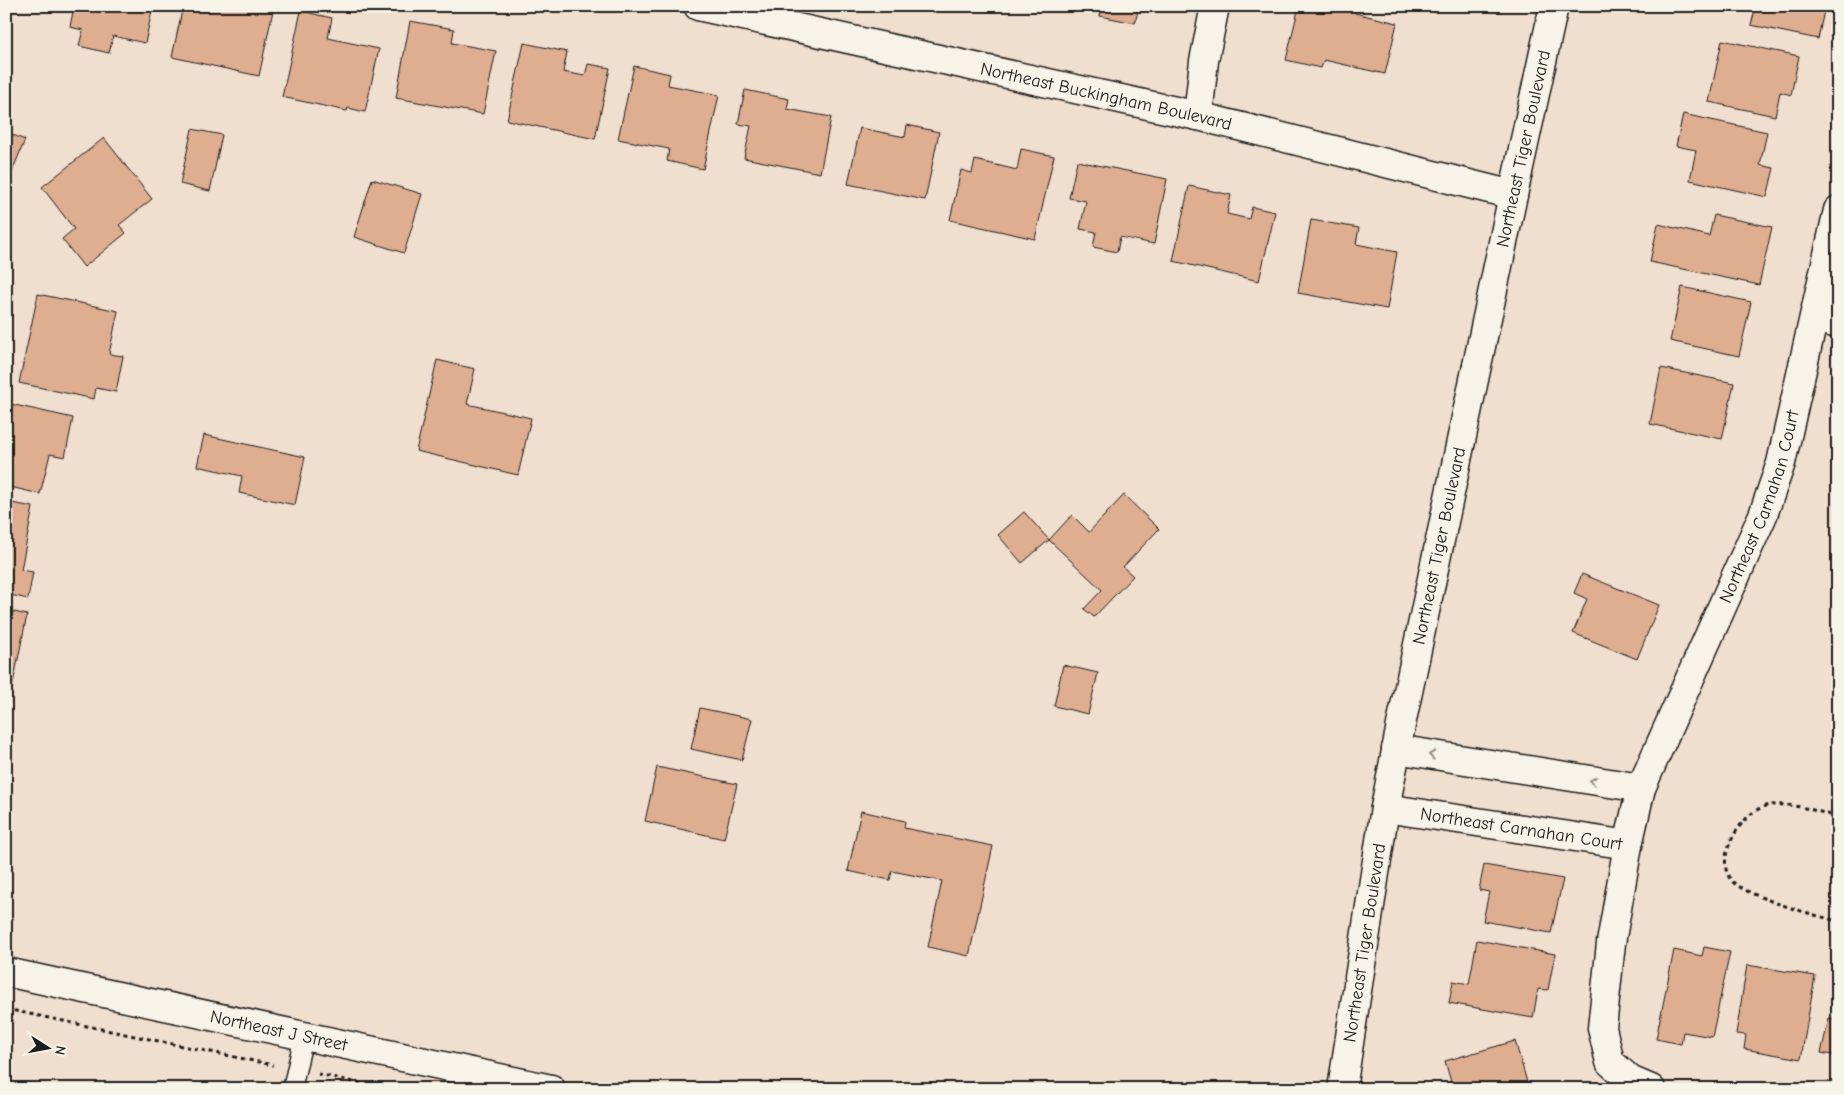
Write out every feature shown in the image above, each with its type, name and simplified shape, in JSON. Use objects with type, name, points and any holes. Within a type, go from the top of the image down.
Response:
[{"type":"street","name":"Northeast Buckingham Boulevard","points":[[698,6],[1198,116],[1512,195]]},
{"type":"street","points":[[1198,116],[1204,61],[1215,6]]},
{"type":"street","name":"Northeast Tiger Boulevard","points":[[1342,1089],[1396,749],[1512,195],[1554,6]]},
{"type":"street","name":"Northeast Carnahan Court","points":[[1386,808],[1628,845],[1641,788],[1763,515],[1826,321],[1838,210]]},
{"type":"street","points":[[1396,749],[1641,788]]},
{"type":"street","points":[[1628,845],[1611,943],[1602,1028],[1610,1062],[1630,1080],[1650,1089]]},
{"type":"street","name":"Northeast J Street","points":[[6,972],[551,1089]]},
{"type":"lane","points":[[292,1089],[304,1036]]},
{"type":"path","points":[[1838,817],[1799,806],[1770,804],[1752,813],[1731,839],[1725,859],[1725,869],[1730,880],[1739,889],[1806,913],[1838,921]]},
{"type":"path","points":[[6,1009],[386,1089]]},
{"type":"building","points":[[74,6],[153,6],[145,43],[113,36],[109,53],[79,46],[83,30],[70,27]]},
{"type":"building","points":[[183,6],[193,8],[194,6],[274,6],[259,76],[172,57]]},
{"type":"building","points":[[1102,6],[1139,6],[1135,23],[1100,16]]},
{"type":"building","points":[[1299,6],[1356,6],[1355,13],[1397,23],[1385,74],[1324,60],[1321,68],[1286,60]]},
{"type":"building","points":[[1756,6],[1825,6],[1818,39],[1751,25]]},
{"type":"building","points":[[301,11],[332,18],[328,38],[379,49],[365,112],[348,108],[347,111],[282,97]]},
{"type":"building","points":[[410,21],[454,29],[452,43],[496,51],[483,114],[396,98]]},
{"type":"building","points":[[1722,40],[1799,56],[1791,95],[1780,92],[1775,116],[1709,102]]},
{"type":"building","points":[[524,43],[567,52],[563,72],[585,76],[588,64],[610,68],[595,139],[507,120]]},
{"type":"building","points":[[634,66],[670,74],[668,85],[719,95],[703,169],[667,161],[669,149],[618,139]]},
{"type":"building","points":[[745,90],[789,99],[787,109],[831,117],[820,173],[744,158],[751,126],[738,124]]},
{"type":"building","points":[[1683,114],[1767,132],[1760,165],[1774,168],[1767,197],[1690,180],[1696,150],[1676,146]]},
{"type":"building","points":[[907,125],[939,132],[925,200],[848,184],[860,128],[905,137]]},
{"type":"building","points":[[192,129],[222,135],[210,191],[180,184]]},
{"type":"building","points":[[6,132],[25,140],[6,186]]},
{"type":"building","points":[[104,138],[152,199],[119,225],[126,233],[84,267],[62,239],[74,229],[42,187]]},
{"type":"building","points":[[1021,149],[1054,156],[1035,239],[950,220],[961,170],[972,173],[975,160],[1017,170]]},
{"type":"building","points":[[1077,161],[1167,179],[1154,244],[1120,237],[1117,252],[1093,247],[1096,232],[1080,229],[1086,201],[1069,198]]},
{"type":"building","points":[[372,179],[422,194],[404,253],[354,237]]},
{"type":"building","points":[[1189,186],[1231,195],[1227,214],[1249,219],[1252,207],[1275,212],[1259,281],[1173,261]]},
{"type":"building","points":[[1714,215],[1772,227],[1759,285],[1650,262],[1658,224],[1709,236]]},
{"type":"building","points":[[1311,220],[1359,228],[1356,244],[1397,252],[1387,309],[1298,293]]},
{"type":"building","points":[[1682,287],[1751,302],[1739,356],[1670,341]]},
{"type":"building","points":[[38,294],[118,311],[109,354],[123,356],[116,392],[96,388],[94,399],[19,383]]},
{"type":"building","points":[[437,360],[475,369],[467,404],[531,418],[518,475],[416,451]]},
{"type":"building","points":[[1661,368],[1734,383],[1722,439],[1650,424]]},
{"type":"building","points":[[6,403],[73,418],[65,457],[50,454],[40,494],[6,486]]},
{"type":"building","points":[[204,435],[305,457],[295,505],[239,493],[242,476],[197,466]]},
{"type":"building","points":[[1124,495],[1159,529],[1123,567],[1133,576],[1094,617],[1084,609],[1102,590],[1049,540],[1072,515],[1089,532]]},
{"type":"building","points":[[6,502],[33,507],[21,570],[33,572],[28,599],[6,594]]},
{"type":"building","points":[[1024,512],[1049,540],[1022,563],[998,535]]},
{"type":"building","points":[[1582,574],[1659,605],[1637,659],[1573,633],[1587,599],[1574,593]]},
{"type":"building","points":[[6,610],[27,615],[9,703],[6,703]]},
{"type":"building","points":[[1063,665],[1098,673],[1088,714],[1054,706]]},
{"type":"building","points":[[700,708],[752,719],[742,760],[691,749]]},
{"type":"building","points":[[657,767],[737,784],[724,839],[645,821]]},
{"type":"building","points":[[861,811],[905,821],[904,828],[993,846],[969,956],[928,947],[942,881],[892,871],[890,880],[848,871]]},
{"type":"building","points":[[1484,865],[1563,879],[1551,933],[1483,921],[1489,892],[1479,890]]},
{"type":"building","points":[[1477,940],[1555,954],[1548,990],[1538,989],[1533,1018],[1449,1003],[1453,981],[1469,984]]},
{"type":"building","points":[[1704,947],[1730,952],[1712,1037],[1683,1032],[1681,1044],[1656,1039],[1674,950],[1702,956]]},
{"type":"building","points":[[1747,965],[1815,976],[1801,1059],[1744,1049],[1746,1035],[1736,1034]]},
{"type":"building","points":[[1829,1018],[1838,1020],[1838,1056],[1821,1053]]},
{"type":"building","points":[[1515,1041],[1529,1089],[1453,1089],[1445,1061]]}]
